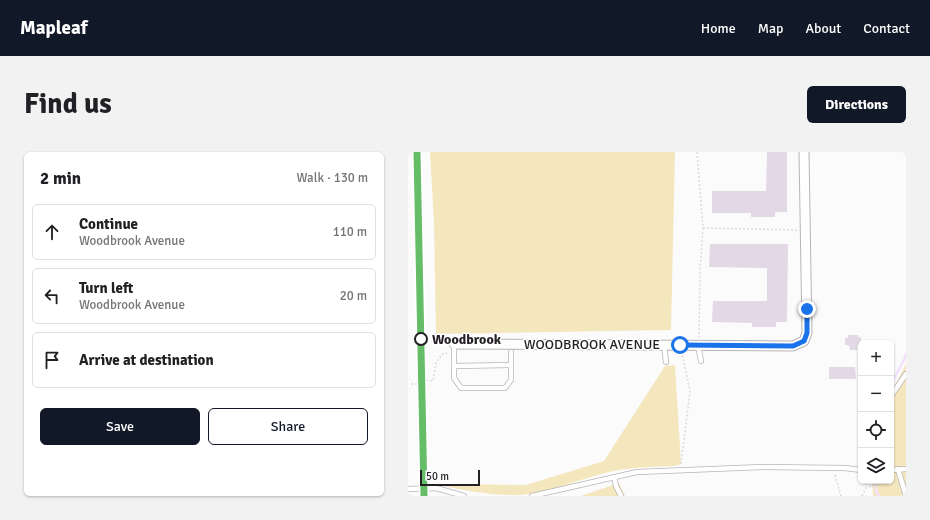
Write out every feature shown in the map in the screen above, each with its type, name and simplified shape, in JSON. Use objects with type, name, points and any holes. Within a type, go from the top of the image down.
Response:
[{"type":"street","name":"WOODBROOK AVENUE","points":[[454,349],[664,345],[793,346],[804,341],[807,333],[804,152]]},
{"type":"lane","points":[[664,345],[666,362]]},
{"type":"lane","points":[[698,345],[701,361]]},
{"type":"lane","points":[[454,349],[454,378],[461,388],[505,388],[511,380],[511,352]]},
{"type":"lane","points":[[454,366],[511,365]]},
{"type":"lane","points":[[894,392],[906,374]]},
{"type":"lane","points":[[532,496],[637,472],[763,467],[845,468],[858,470]]},
{"type":"lane","points":[[898,469],[906,496]]},
{"type":"lane","points":[[894,470],[906,469]]},
{"type":"lane","points":[[614,477],[616,486],[621,496]]},
{"type":"lane","points":[[408,489],[436,488],[464,496]]},
{"type":"path","points":[[697,152],[703,228],[700,270],[698,345]]},
{"type":"path","points":[[703,228],[800,230],[805,232]]},
{"type":"path","points":[[680,345],[690,391],[681,470]]},
{"type":"path","points":[[426,380],[433,381],[436,363],[442,354],[454,349]]},
{"type":"path","points":[[411,384],[424,384]]},
{"type":"path","points":[[836,475],[841,496]]},
{"type":"path","points":[[862,496],[866,488],[877,484]]},
{"type":"shaded area","points":[[430,152],[675,152],[671,330],[436,334],[434,223]]},
{"type":"shaded area","points":[[906,364],[906,496],[873,496],[872,484],[894,484],[894,387]]},
{"type":"shaded area","points":[[675,365],[681,464],[675,466],[617,470],[545,491],[523,495],[501,495],[457,489],[436,484],[526,485],[604,461],[665,366]]},
{"type":"shaded area","points":[[619,483],[625,496],[581,496]]},
{"type":"building","points":[[767,152],[787,152],[787,212],[775,212],[775,217],[751,217],[751,213],[712,213],[712,191],[766,191]]},
{"type":"building","points":[[710,244],[788,244],[787,322],[776,322],[776,327],[752,327],[752,323],[712,322],[713,301],[767,301],[767,268],[709,267]]},
{"type":"building","points":[[848,335],[858,335],[858,337],[861,337],[861,340],[858,340],[857,350],[850,350],[849,345],[845,345],[845,338],[848,338]]},
{"type":"building","points":[[829,367],[855,367],[856,379],[829,379]]},
{"type":"waterway","points":[[894,378],[906,354]]},
{"type":"waterway","points":[[875,486],[879,496]]},
{"type":"transit line","points":[[417,152],[424,496]]},
{"type":"place","name":"Woodbrook","points":[[421,339]]},
{"type":"route","points":[[680,345],[793,346],[804,341],[807,333],[807,309]]}]
